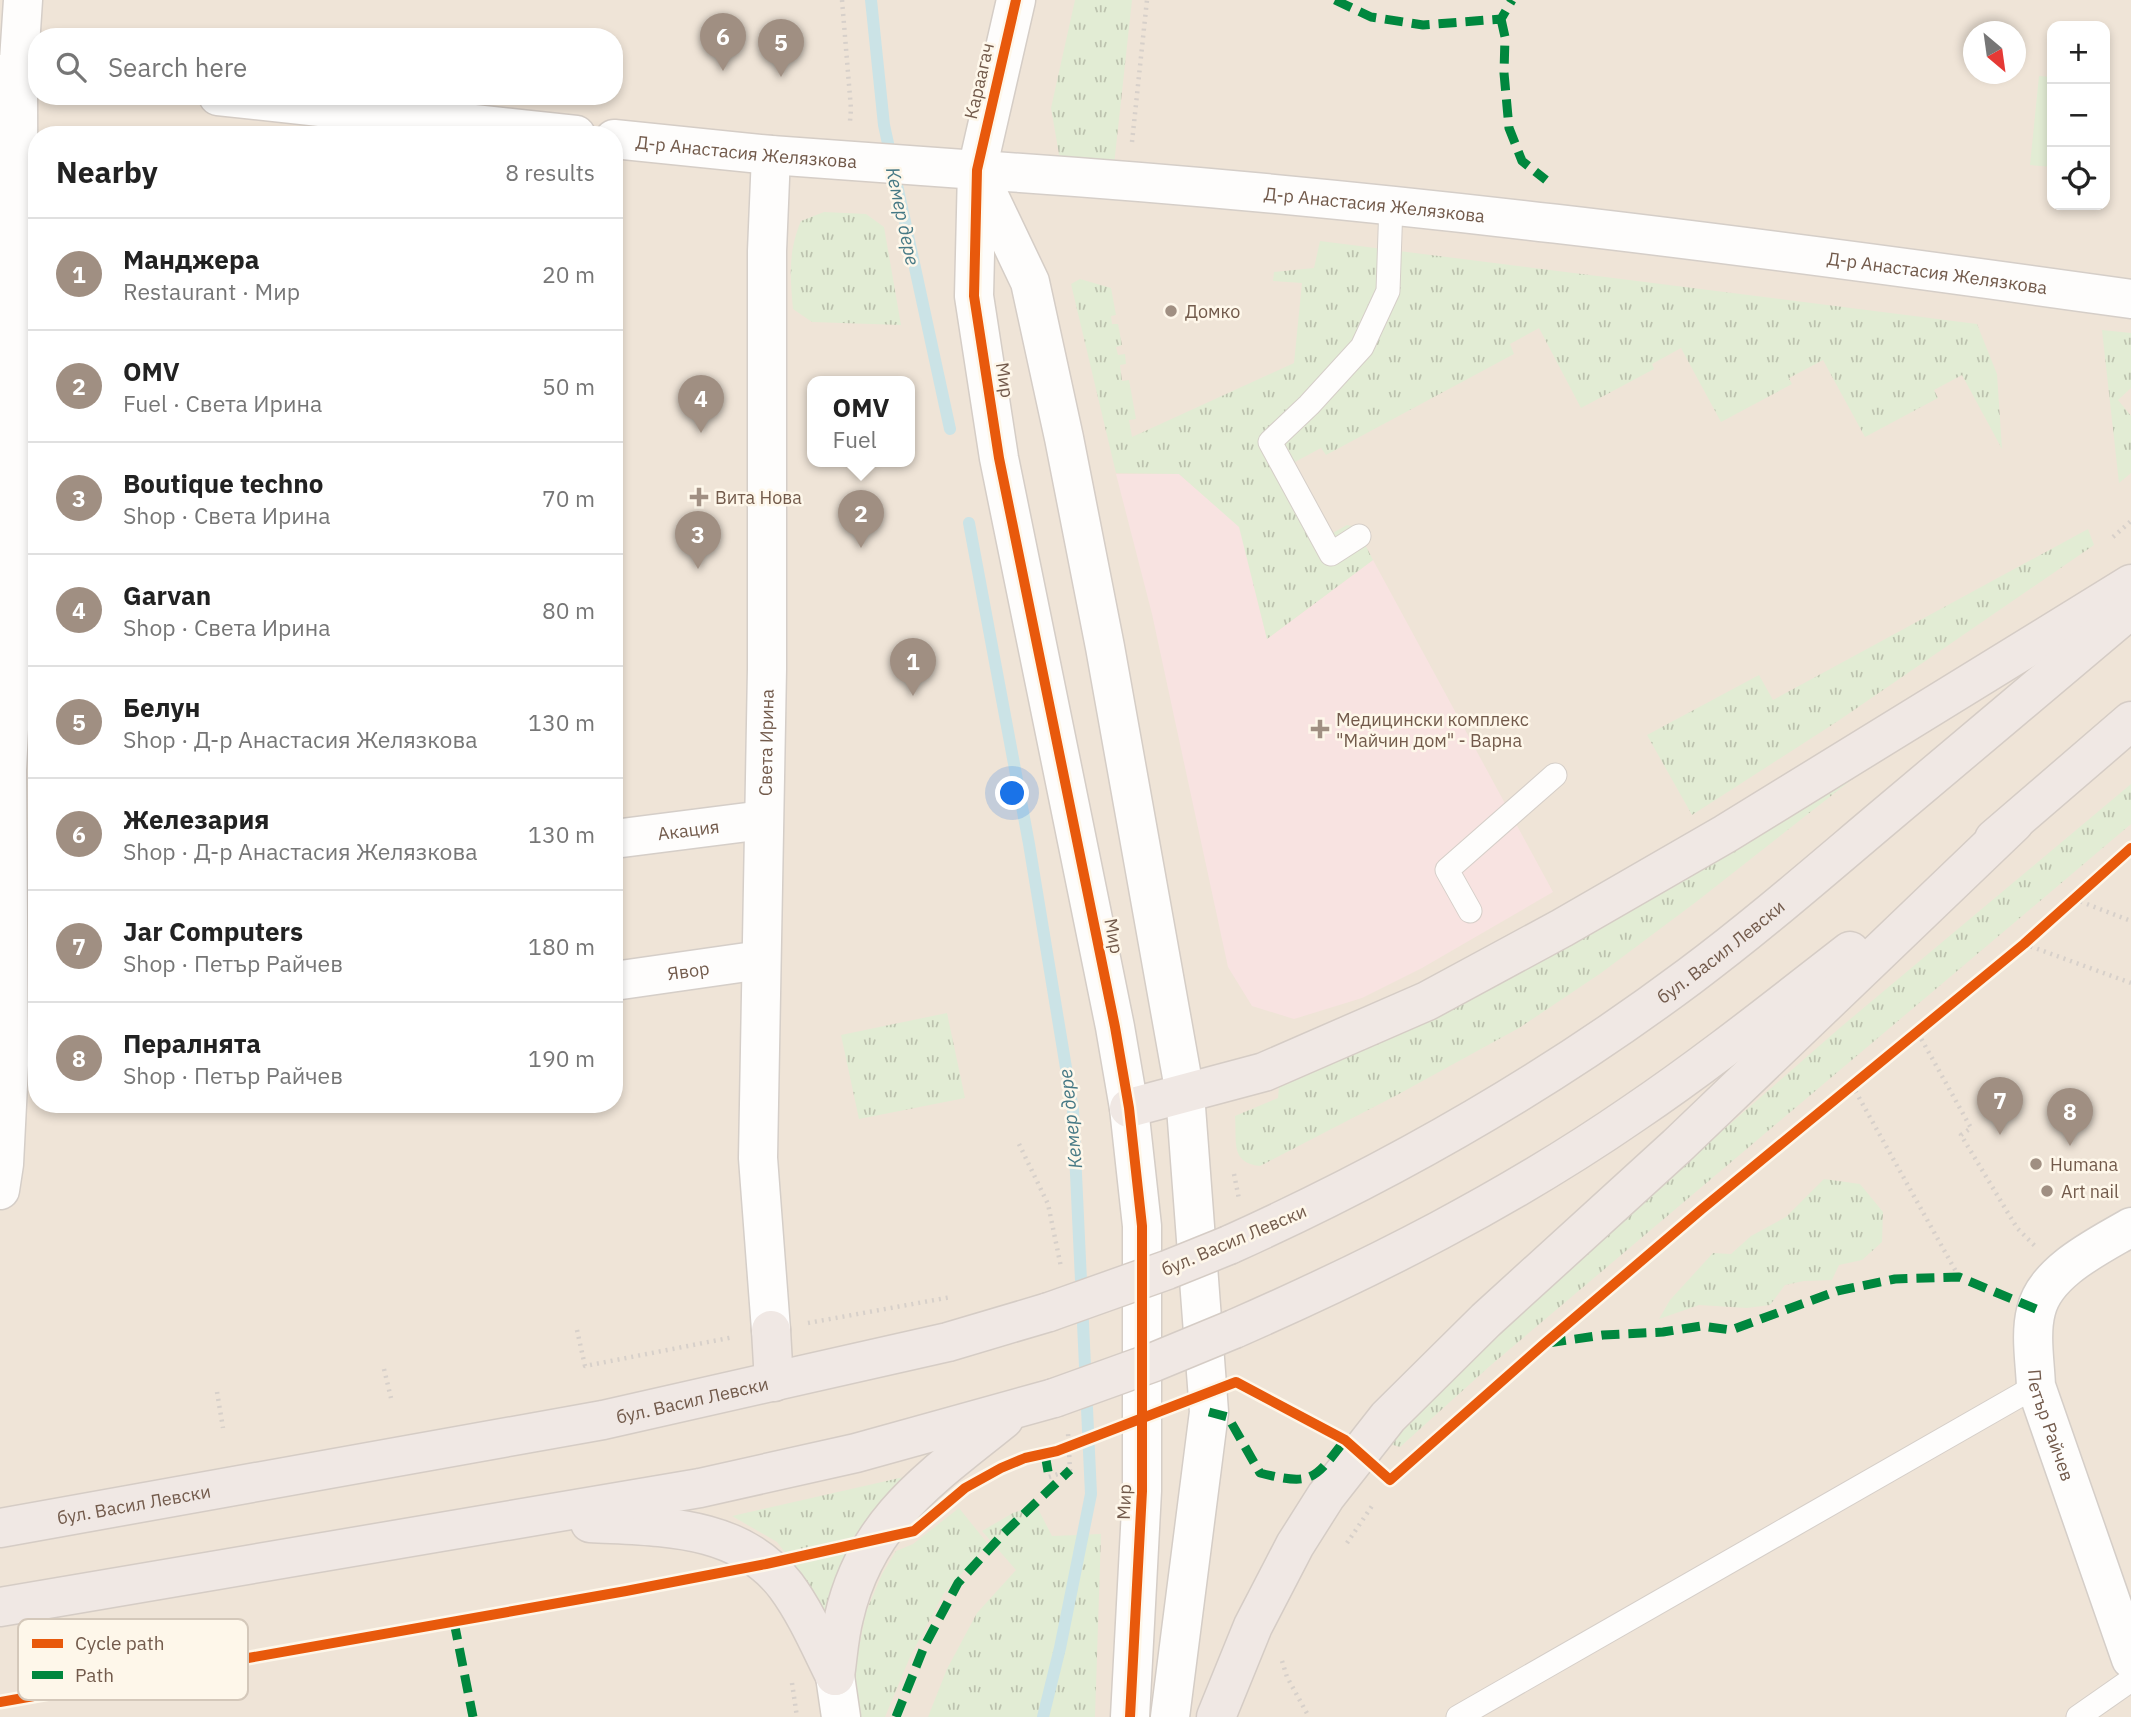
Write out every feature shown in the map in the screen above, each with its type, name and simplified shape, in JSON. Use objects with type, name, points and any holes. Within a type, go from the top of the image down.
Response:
[{"type":"highway","points":[[1129,1108],[1276,1067],[1427,1001],[1503,961],[1725,834],[2131,584]]},
{"type":"highway","name":"бул. Васил Левски","points":[[0,1528],[545,1432],[948,1342],[1049,1312],[1229,1245],[1368,1179],[1457,1129],[1536,1082],[1689,976],[1774,909],[2131,609]]},
{"type":"highway","points":[[1216,1717],[1253,1626],[1295,1545],[1326,1496],[1388,1417],[1486,1320],[1677,1146],[2014,823],[2131,720]]},
{"type":"highway","points":[[0,1607],[624,1502],[768,1473],[856,1453],[1017,1409],[1153,1363],[1234,1329],[1402,1250],[1511,1192],[1583,1147],[1715,1056],[2014,823]]},
{"type":"highway","points":[[771,1330],[774,1382]]},
{"type":"highway","points":[[835,1676],[844,1616],[855,1582],[877,1538],[893,1514],[918,1489],[1017,1409]]},
{"type":"highway","points":[[518,1518],[679,1529],[706,1533],[735,1546],[766,1564],[786,1586],[835,1676]]},
{"type":"street","points":[[0,1190],[23,1064],[5,956],[6,666],[18,305],[18,76],[23,0]]},
{"type":"street","name":"Караагач","points":[[977,170],[1016,0]]},
{"type":"street","points":[[270,105],[403,126]]},
{"type":"street","name":"Д-р Анастасия Желязкова","points":[[623,140],[771,155],[1128,180],[1391,204],[2131,299]]},
{"type":"street","name":"Света Ирина","points":[[771,155],[767,251],[767,669],[758,1158],[771,1330]]},
{"type":"street","points":[[977,170],[1030,282],[1033,295],[1108,661],[1185,1094],[1209,1412],[1170,1717]]},
{"type":"street","name":"Мир","points":[[977,170],[974,296],[999,458],[1112,1013],[1129,1108],[1142,1226],[1142,1491],[1130,1717]]},
{"type":"street","name":"Акация","points":[[623,838],[763,820]]},
{"type":"street","name":"Явор","points":[[623,980],[761,960]]},
{"type":"street","name":"Петър Райчев","points":[[2131,1227],[2072,1262],[2047,1288],[2036,1309],[2033,1342],[2036,1386],[2131,1659]]},
{"type":"street","points":[[835,1676],[841,1717]]},
{"type":"lane","points":[[1359,536],[1331,555],[1270,442],[1309,405],[1362,347],[1388,291],[1391,204]]},
{"type":"lane","points":[[1470,911],[1447,870],[1555,775]]},
{"type":"lane","points":[[1458,1717],[2036,1386]]},
{"type":"lane","points":[[2078,1717],[2131,1680]]},
{"type":"path","points":[[842,0],[851,109]]},
{"type":"path","points":[[1128,180],[1147,0]]},
{"type":"path","points":[[2113,537],[2131,521]]},
{"type":"path","points":[[2074,899],[2131,921]]},
{"type":"path","points":[[2024,944],[2131,983]]},
{"type":"path","points":[[1918,1033],[1971,1128],[1961,1135],[2017,1228]]},
{"type":"path","points":[[1852,1085],[1959,1277]]},
{"type":"path","points":[[1019,1144],[1048,1203],[1062,1269]]},
{"type":"path","points":[[1234,1174],[1241,1207]]},
{"type":"path","points":[[577,1330],[585,1366],[962,1295]]},
{"type":"path","points":[[384,1369],[391,1398]]},
{"type":"path","points":[[217,1392],[223,1428]]},
{"type":"path","points":[[1049,1477],[1070,1470]]},
{"type":"path","points":[[1343,1549],[1377,1500]]},
{"type":"path","points":[[1276,1669],[1280,1657],[1287,1677],[1309,1717]]},
{"type":"path","points":[[791,1679],[797,1717]]},
{"type":"shaded area","points":[[0,0],[2131,0],[2131,1717],[0,1717]]},
{"type":"shaded area","name":"Медицински комплекс \"Майчин дом\" - Варна","points":[[1116,474],[1179,474],[1240,527],[1267,639],[1373,560],[1553,892],[1422,968],[1362,998],[1294,1019],[1252,1006],[1228,967],[1152,614]]},
{"type":"green space","points":[[1075,0],[1132,0],[1114,165],[1060,160],[1051,108]]},
{"type":"green space","points":[[2039,76],[2047,77],[2047,167],[2030,165]]},
{"type":"green space","points":[[824,212],[866,214],[884,227],[901,325],[812,322],[793,309],[791,264],[797,232],[801,221]]},
{"type":"green space","points":[[1320,241],[1977,324],[1997,374],[2002,449],[1962,375],[1934,390],[1938,398],[1865,437],[1823,360],[1789,378],[1792,384],[1721,422],[1681,348],[1652,364],[1654,369],[1581,408],[1539,328],[1510,344],[1514,354],[1326,455],[1321,448],[1293,463],[1331,534],[1347,525],[1356,527],[1373,560],[1267,639],[1239,527],[1179,474],[1116,473],[1071,284],[1080,279],[1111,288],[1116,315],[1111,316],[1112,324],[1118,324],[1122,345],[1116,347],[1118,355],[1125,354],[1126,364],[1120,365],[1122,381],[1129,380],[1136,419],[1129,420],[1132,437],[1294,363],[1302,283],[1273,281],[1274,272],[1314,268]]},
{"type":"green space","points":[[2102,330],[2131,333],[2131,388],[2118,400],[2131,416],[2131,473],[2119,483]]},
{"type":"green space","points":[[2088,529],[2094,545],[1838,721],[1692,815],[1647,735],[1759,675],[1773,700]]},
{"type":"green space","points":[[1864,770],[1696,902],[1601,973],[1519,1028],[1260,1166],[1250,1164],[1239,1156],[1235,1116],[1278,1098],[1280,1076]]},
{"type":"green space","points":[[2131,784],[2131,824],[1491,1365],[1400,1447],[1390,1444],[1451,1376],[1691,1158],[1842,1026]]},
{"type":"green space","points":[[947,1013],[965,1098],[859,1119],[841,1035]]},
{"type":"green space","points":[[1824,1179],[1860,1184],[1883,1212],[1882,1242],[1862,1260],[1839,1265],[1832,1280],[1785,1285],[1770,1305],[1747,1308],[1699,1305],[1659,1319],[1670,1300],[1713,1253],[1731,1254],[1751,1236],[1786,1217]]},
{"type":"green space","points":[[904,1477],[855,1536],[839,1569],[829,1632],[809,1584],[777,1542],[732,1516]]},
{"type":"green space","points":[[1036,1505],[1052,1536],[1101,1534],[1095,1717],[928,1717],[947,1669],[977,1613],[1016,1570],[982,1531],[1013,1513]]},
{"type":"green space","points":[[959,1508],[988,1544],[944,1593],[910,1657],[885,1717],[857,1717],[852,1683],[866,1612],[882,1574],[896,1551],[913,1544]]},
{"type":"waterway","name":"Кемер дере","points":[[871,0],[884,125],[950,429]]},
{"type":"waterway","name":"Кемер дере","points":[[969,523],[1029,844],[1073,1110],[1091,1494],[1043,1717]]},
{"type":"marked path","points":[[1335,0],[1371,17],[1423,25],[1501,19],[1512,0]]},
{"type":"marked path","points":[[1501,19],[1505,37],[1504,73],[1509,128],[1522,161],[1546,180]]},
{"type":"marked path","points":[[1548,1343],[1702,1326],[1731,1330],[1837,1291],[1895,1279],[1959,1277],[2036,1309]]},
{"type":"marked path","points":[[1209,1412],[1228,1417],[1260,1473],[1278,1477],[1302,1479],[1311,1476],[1326,1464],[1345,1440]]},
{"type":"marked path","points":[[1045,1454],[1049,1477]]},
{"type":"marked path","points":[[896,1717],[924,1647],[958,1583],[1003,1534],[1070,1470]]},
{"type":"marked path","points":[[454,1622],[473,1717]]},
{"type":"cycle path","points":[[1016,0],[977,170],[974,296],[999,458],[1115,1027],[1129,1108],[1142,1226],[1142,1491],[1130,1717]]},
{"type":"cycle path","points":[[248,1658],[626,1591],[766,1564],[914,1531],[965,1488],[1001,1468],[1025,1458],[1057,1451],[1236,1382],[1345,1440],[1390,1480],[1702,1209],[2024,944],[2131,848]]},
{"type":"cycle path","points":[[0,1702],[18,1699]]},
{"type":"place","name":"Железария","points":[[723,71]]},
{"type":"place","name":"Белун","points":[[781,77]]},
{"type":"place","name":"Домко","points":[[1171,311]]},
{"type":"place","name":"Garvan","points":[[701,433]]},
{"type":"place","name":"Вита Нова","points":[[699,497]]},
{"type":"place","name":"OMV","points":[[861,548]]},
{"type":"place","name":"Boutique techno","points":[[698,569]]},
{"type":"place","name":"Манджера","points":[[913,696]]},
{"type":"place","name":"Медицински комплекс \"Майчин дом\" - Варна","points":[[1320,729]]},
{"type":"place","name":"Jar Computers","points":[[2000,1135]]},
{"type":"place","name":"Пералнята","points":[[2070,1146]]},
{"type":"place","name":"Humana","points":[[2036,1164]]},
{"type":"place","name":"Art nail","points":[[2047,1191]]}]
